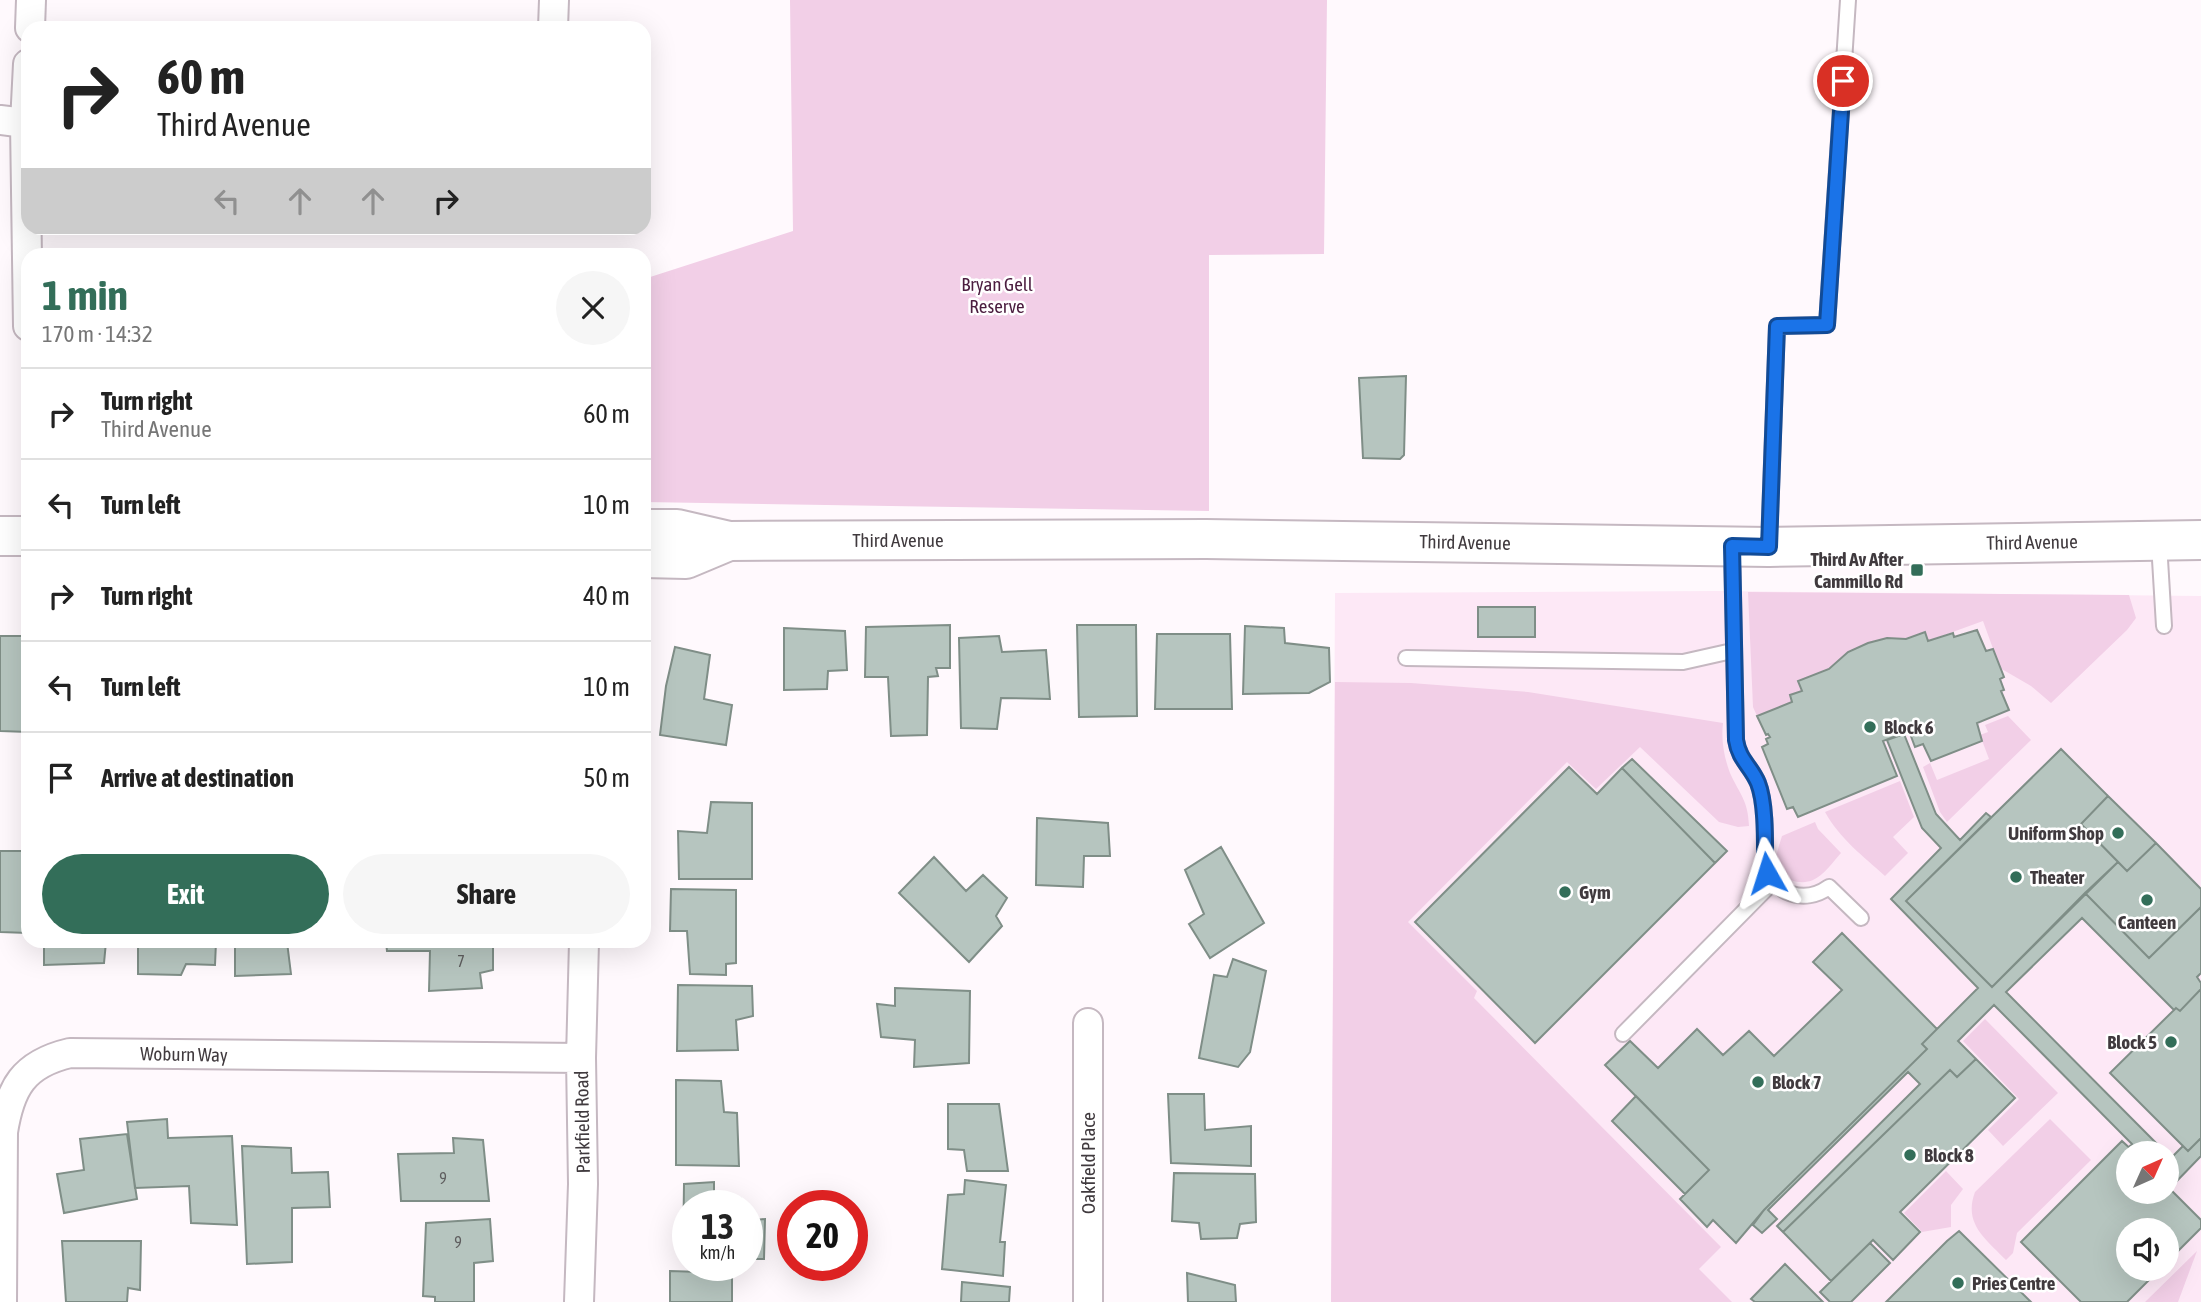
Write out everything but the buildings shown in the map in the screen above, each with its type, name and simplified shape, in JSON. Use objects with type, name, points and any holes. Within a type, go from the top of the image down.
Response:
[{"type":"main road","name":"Third Avenue","points":[[651,529],[677,529],[729,541],[1219,539],[1769,547],[2201,540]]},
{"type":"main road","points":[[0,536],[21,536]]},
{"type":"main road","name":"Third Avenue","points":[[651,558],[686,559],[729,541]]},
{"type":"street","points":[[30,21],[31,0]]},
{"type":"street","points":[[553,21],[554,0]]},
{"type":"street","points":[[21,91],[13,121],[21,230]]},
{"type":"street","name":"Parkfield Road","points":[[579,1302],[583,1184],[581,1058],[584,948]]},
{"type":"street","name":"Oakfield Place","points":[[1088,1023],[1088,1302]]},
{"type":"street","name":"Woburn Way","points":[[2,1302],[3,1132],[7,1108],[12,1094],[29,1072],[54,1057],[83,1053],[581,1058]]},
{"type":"lane","points":[[1769,547],[1777,326],[1827,325],[1848,0]]},
{"type":"lane","points":[[2158,540],[2164,626]]},
{"type":"lane","points":[[1732,546],[1732,651],[1736,740],[1741,759],[1755,776],[1761,793],[1765,864],[1773,882],[1791,895],[1802,897],[1821,893],[1829,887],[1861,918]]},
{"type":"lane","points":[[1406,658],[1683,662],[1732,651]]},
{"type":"lane","points":[[1623,1034],[1773,882]]},
{"type":"shaded area","points":[[1716,591],[2201,596],[2201,1302],[1331,1302],[1335,593]]},
{"type":"green space","name":"Bryan Gell Reserve","points":[[790,0],[1327,0],[1324,254],[1209,255],[1209,511],[651,502],[651,277],[793,231]]},
{"type":"green space","points":[[1748,592],[2129,595],[2136,618],[2127,630],[2051,703],[2031,686],[2000,668],[1983,621],[1928,641],[1897,638],[1876,640],[1848,652],[1829,669],[1798,681],[1802,691],[1792,702],[1757,716],[1753,707]]},
{"type":"green space","points":[[1335,682],[1411,683],[1528,692],[1723,723],[1726,761],[1745,804],[1749,826],[1738,827],[1719,822],[1640,747],[1596,789],[1567,762],[1408,922],[1477,991],[1474,998],[1721,1247],[1699,1269],[1732,1302],[1331,1302]]},
{"type":"green space","points":[[2008,716],[2031,740],[1947,822],[1940,812],[1923,767],[1930,763],[1937,780],[1989,759],[1980,735],[1988,732],[1985,725]]},
{"type":"green space","points":[[1900,781],[1914,817],[1893,837],[1908,853],[1885,876],[1845,839],[1825,812]]},
{"type":"green space","points":[[1815,822],[1818,829],[1841,853],[1817,878],[1808,882],[1796,882],[1781,874],[1776,864],[1782,836]]},
{"type":"green space","points":[[1985,1019],[2058,1093],[2003,1146],[1988,1130],[2019,1099],[1963,1041]]},
{"type":"green space","points":[[2050,1119],[2091,1160],[2017,1233],[2013,1253],[2006,1260],[1984,1238],[1974,1222],[1972,1203],[1975,1192]]},
{"type":"green space","points":[[1946,1171],[1963,1189],[1951,1205],[1951,1227],[1922,1232],[1904,1213]]},
{"type":"green space","points":[[2197,1251],[2178,1302],[2145,1302],[2166,1281],[2179,1281],[2179,1269]]},
{"type":"place","name":"Third Av After Cammillo Rd","points":[[1917,570]]},
{"type":"place","name":"Block 6","points":[[1870,727]]},
{"type":"place","name":"Uniform Shop","points":[[2118,833]]},
{"type":"place","name":"Theater","points":[[2016,877]]},
{"type":"place","name":"Gym","points":[[1565,892]]},
{"type":"place","name":"Canteen","points":[[2147,900]]},
{"type":"place","name":"Block 5","points":[[2171,1042]]},
{"type":"place","name":"Block 7","points":[[1758,1082]]},
{"type":"place","name":"Block 8","points":[[1910,1155]]},
{"type":"place","name":"Pries Centre","points":[[1958,1283]]},
{"type":"route","points":[[1767,873],[1761,793],[1755,776],[1741,759],[1734,722],[1732,546],[1769,547],[1777,326],[1827,325],[1843,81]]}]
